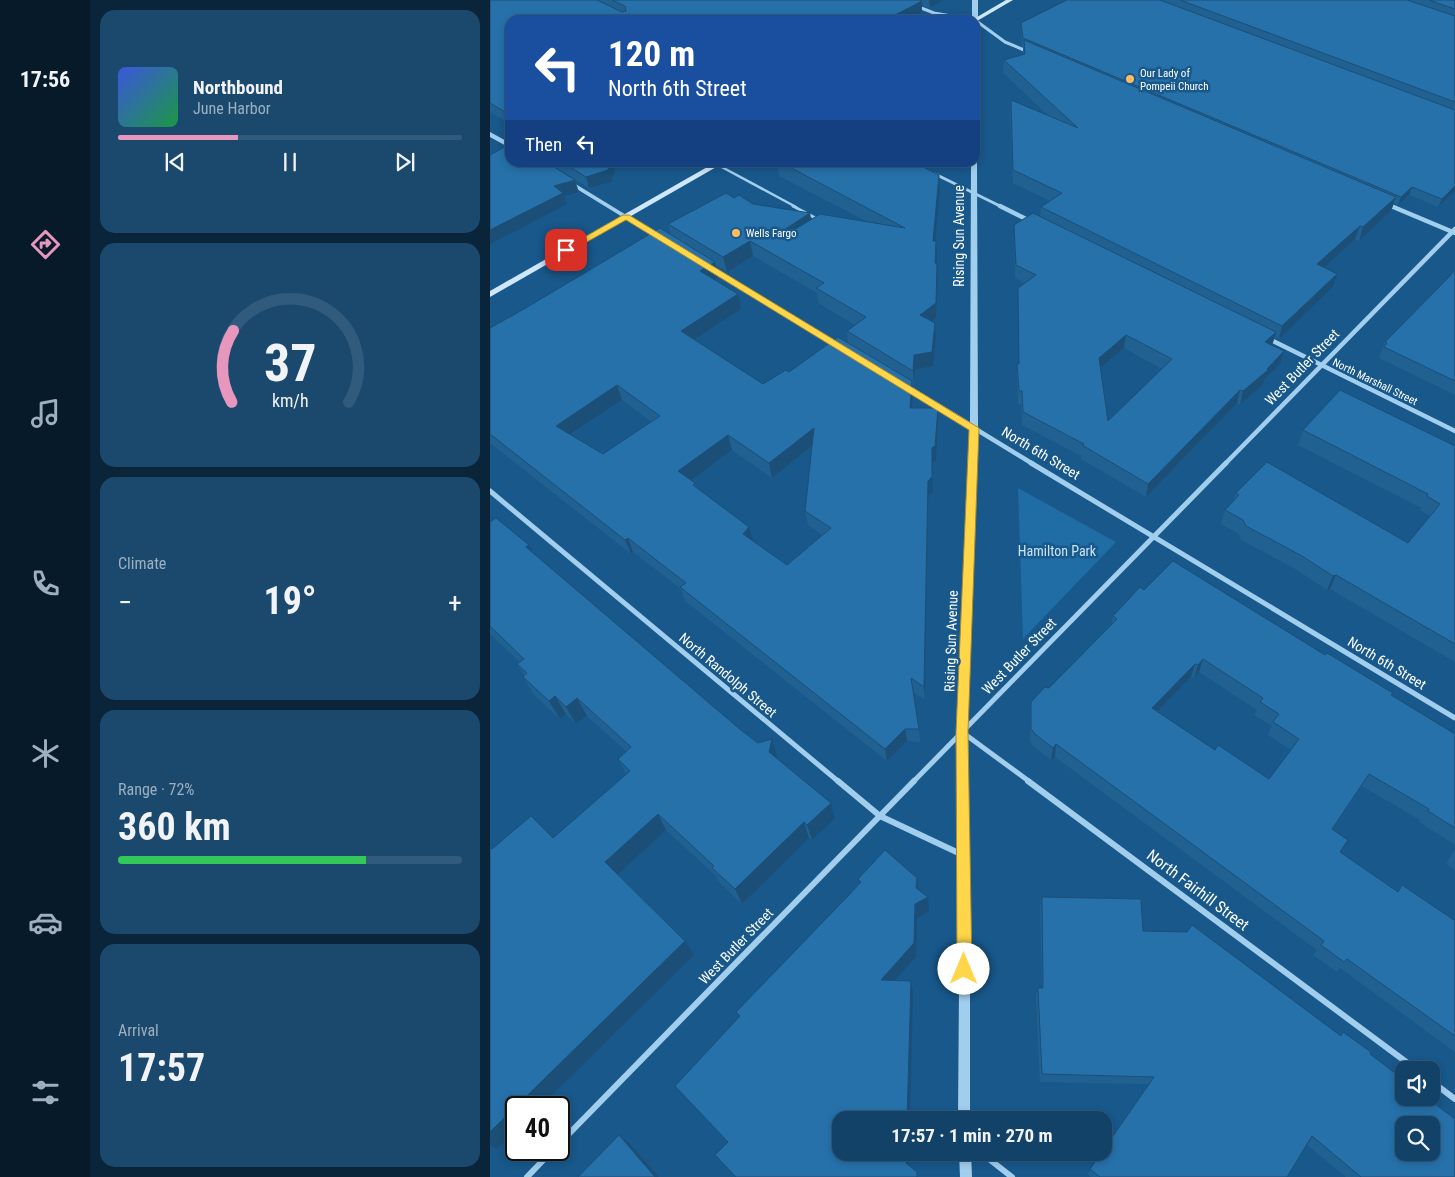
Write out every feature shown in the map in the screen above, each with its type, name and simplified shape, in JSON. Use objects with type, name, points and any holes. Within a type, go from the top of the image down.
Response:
[{"type":"main road","points":[[980,17],[1010,0]]},
{"type":"main road","points":[[490,294],[715,167]]},
{"type":"street","points":[[975,0],[975,15]]},
{"type":"street","points":[[909,3],[934,13],[946,15]]},
{"type":"street","points":[[980,24],[1005,42],[1035,55]]},
{"type":"street","points":[[490,134],[505,143]]},
{"type":"street","name":"Rising Sun Avenue","points":[[964,1111],[965,856],[962,732],[974,428],[974,167]]},
{"type":"street","points":[[929,171],[1031,221]]},
{"type":"street","points":[[562,178],[671,244]]},
{"type":"street","points":[[1385,204],[1454,231]]},
{"type":"street","name":"West Butler Street","points":[[570,1133],[1454,231]]},
{"type":"street","points":[[697,260],[848,352]]},
{"type":"street","name":"North Marshall Street","points":[[1261,335],[1455,431]]},
{"type":"street","name":"North 6th Street","points":[[899,382],[1455,718]]},
{"type":"street","name":"North Randolph Street","points":[[490,491],[880,816],[965,856]]},
{"type":"street","name":"North Fairhill Street","points":[[962,732],[1405,1061]]},
{"type":"street","points":[[1440,1088],[1455,1099]]},
{"type":"street","points":[[526,1177],[542,1161]]},
{"type":"street","points":[[965,1161],[966,1177]]},
{"type":"street","points":[[992,1161],[1012,1177]]},
{"type":"lane","points":[[725,167],[825,224]]},
{"type":"green space","name":"Hamilton Park","points":[[1018,488],[1116,542],[1023,639]]},
{"type":"building","points":[[490,0],[597,0],[622,12],[626,11],[625,6],[612,0],[922,1],[895,15],[505,15],[505,112],[490,103]]},
{"type":"building","points":[[1067,0],[1160,0],[1455,110],[1455,186],[1442,199],[1412,187],[1401,197],[1023,38],[1021,23]]},
{"type":"building","points":[[1180,0],[1407,0],[1455,16],[1455,102]]},
{"type":"building","points":[[1429,0],[1455,0],[1455,9]]},
{"type":"building","points":[[1024,40],[1396,197],[1363,227],[1360,226],[1317,264],[1337,274],[1282,326],[1041,207],[1062,193],[1013,170],[1011,100],[1078,128],[1004,60],[1025,54]]},
{"type":"building","points":[[505,147],[505,167],[554,167],[575,180],[554,186],[563,193],[490,230],[490,155]]},
{"type":"building","points":[[570,167],[609,167],[608,170],[586,177]]},
{"type":"building","points":[[789,167],[923,167],[939,175],[933,241],[936,241],[936,303],[920,315],[935,323],[932,352],[914,355],[913,371],[847,331],[866,317],[816,288],[824,283],[750,241],[723,257],[668,224],[726,193],[734,198],[739,195],[753,204],[810,213],[784,230],[783,233],[786,235],[820,214],[905,228]]},
{"type":"building","points":[[1033,213],[1276,332],[1265,342],[1284,351],[1268,370],[1243,391],[1240,390],[1148,484],[1082,445],[1084,444],[1023,412],[1022,391],[1019,391],[1017,364],[1019,364],[1018,288],[1036,275],[1016,265],[1014,225]],"holes":[[[1126,335],[1172,359],[1108,421],[1099,358]]]},
{"type":"building","points":[[660,228],[715,262],[700,271],[738,294],[681,331],[763,384],[786,370],[789,372],[838,337],[912,381],[910,408],[938,408],[935,446],[932,448],[932,477],[928,481],[924,687],[911,678],[919,729],[905,729],[885,749],[680,587],[686,583],[628,538],[625,540],[490,434],[490,328]],"holes":[[[617,385],[660,416],[603,454],[556,426]],[[814,428],[805,511],[831,528],[787,565],[743,534],[749,527],[693,485],[695,483],[678,471],[728,435],[769,463]]]},
{"type":"building","points":[[1455,270],[1455,381],[1384,347],[1387,343],[1385,342]]},
{"type":"building","points":[[1340,390],[1455,446],[1455,644],[1336,575],[1333,576],[1302,556],[1246,526],[1243,520],[1225,510],[1239,495],[1236,493],[1267,462],[1408,543],[1440,504],[1427,496],[1428,494],[1303,430]]},
{"type":"building","points":[[496,518],[529,545],[526,547],[742,731],[758,743],[772,739],[769,752],[831,803],[807,825],[804,822],[735,889],[712,868],[714,866],[658,814],[605,862],[685,941],[527,1096],[505,1096],[505,1117],[490,1132],[490,847],[492,849],[531,816],[553,838],[630,771],[618,759],[631,747],[577,698],[566,707],[555,696],[549,701],[523,677],[527,673],[517,664],[524,659],[490,626],[490,522]]},
{"type":"building","points":[[1173,561],[1325,655],[1327,653],[1393,693],[1391,695],[1455,734],[1455,828],[1428,811],[1429,809],[1369,774],[1332,829],[1348,840],[1340,852],[1398,892],[1402,885],[1454,920],[1455,918],[1455,1036],[1347,959],[1344,962],[1321,945],[1324,941],[1056,744],[1053,748],[1031,729],[1031,702],[1045,687],[1049,688],[1117,619],[1113,616],[1140,587],[1144,590]],"holes":[[[1203,659],[1263,698],[1260,702],[1279,714],[1273,722],[1299,739],[1269,779],[1218,745],[1215,750],[1152,708],[1195,664],[1198,665]]]},
{"type":"building","points":[[885,850],[917,878],[916,888],[928,897],[915,904],[914,943],[881,980],[911,981],[907,1111],[832,1111],[832,1161],[906,1161],[917,1172],[917,1177],[736,1177],[715,1155],[728,1142],[675,1086],[740,1016],[736,1012],[861,882],[858,879]]},
{"type":"building","points":[[1042,897],[1141,899],[1143,931],[1187,932],[1192,925],[1341,1036],[1343,1032],[1371,1052],[1370,1054],[1395,1073],[1395,1106],[1438,1106],[1455,1119],[1455,1177],[1361,1177],[1312,1136],[1287,1177],[1100,1177],[1090,1169],[1096,1161],[1112,1161],[1112,1137],[1154,1077],[1042,1074],[1038,988],[1043,988]]},
{"type":"building","points":[[619,1135],[655,1177],[578,1177]]},
{"type":"place","name":"Our Lady of Pompeii Church","points":[[1130,79]]},
{"type":"place","name":"Wells Fargo","points":[[736,233]]},
{"type":"route","points":[[566,250],[626,217],[974,428],[962,732],[965,856],[964,969]]}]
